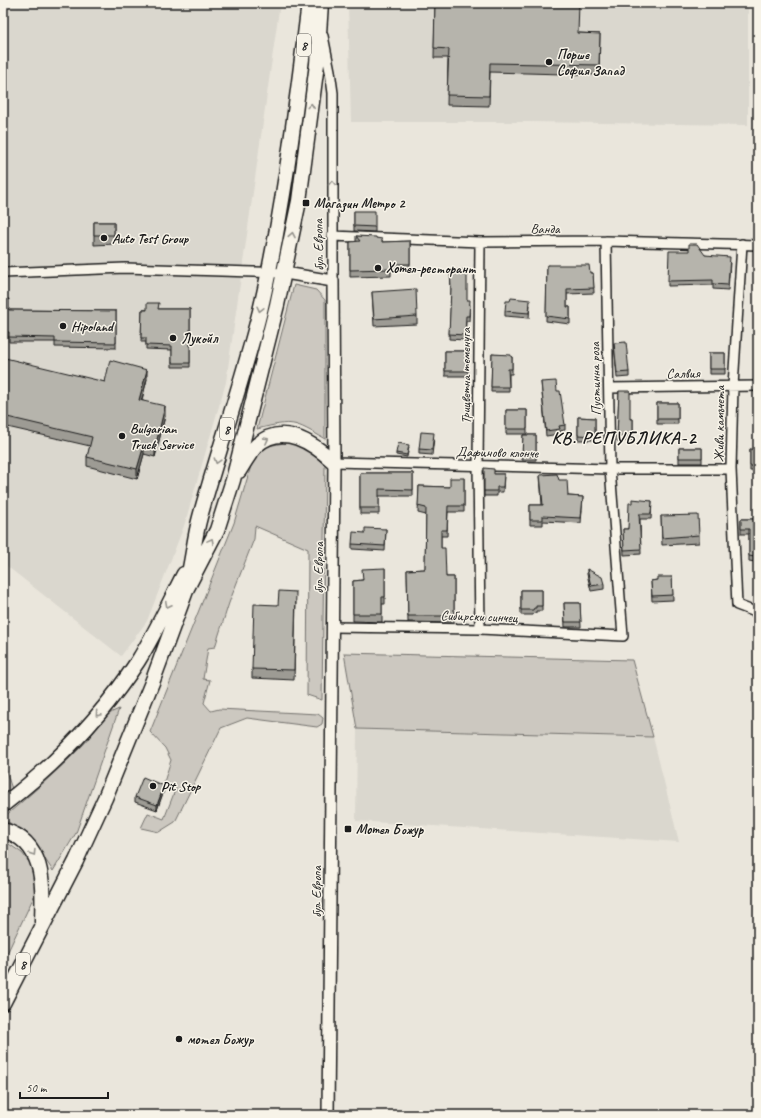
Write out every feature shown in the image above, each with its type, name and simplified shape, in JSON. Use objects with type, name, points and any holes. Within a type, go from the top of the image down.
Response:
[{"type":"main road","name":"8","points":[[187,588],[200,518],[238,391],[268,271],[290,155],[309,3]]},
{"type":"main road","name":"8","points":[[3,1003],[76,861],[105,798],[153,680],[187,588],[217,530],[233,480],[285,273],[299,201],[317,64],[321,3]]},
{"type":"main road","points":[[233,480],[256,446],[269,437],[284,434],[299,438],[317,447],[334,462]]},
{"type":"main road","points":[[3,805],[31,784],[79,736],[111,699],[146,646],[192,558]]},
{"type":"main road","points":[[3,830],[18,837],[30,847],[37,858],[43,887],[42,926]]},
{"type":"street","name":"бул. Европа","points":[[319,23],[330,71],[333,93],[332,236],[334,462],[328,1115]]},
{"type":"street","name":"Ванда","points":[[332,236],[480,242],[606,241],[758,244]]},
{"type":"street","name":"Пустинна роза","points":[[606,241],[610,469],[623,636]]},
{"type":"street","name":"Трицветна теменуга","points":[[480,242],[478,465],[480,630]]},
{"type":"street","name":"Живи камъчета","points":[[742,244],[733,386],[731,469],[737,605],[758,613]]},
{"type":"street","points":[[3,273],[125,268],[268,271],[333,281]]},
{"type":"street","name":"Салвия","points":[[609,388],[758,386]]},
{"type":"street","name":"Дафиново клонче","points":[[334,462],[610,469],[731,469]]},
{"type":"street","name":"Сибирски синчец","points":[[333,627],[480,630],[623,636]]},
{"type":"shaded area","points":[[3,3],[280,3],[226,382],[184,526],[147,621],[121,656],[3,563]]},
{"type":"shaded area","name":"Порше София Запад","points":[[348,3],[748,3],[748,125],[529,122],[351,122]]},
{"type":"shaded area","points":[[294,285],[316,290],[325,300],[325,439],[293,424],[286,423],[257,429]]},
{"type":"shaded area","points":[[289,442],[307,448],[325,466],[322,700],[307,695],[308,549],[255,526],[254,539],[229,603],[215,647],[208,648],[203,679],[210,680],[204,703],[211,711],[219,709],[318,714],[323,718],[322,724],[317,727],[247,718],[221,728],[175,822],[159,832],[141,828],[148,813],[164,819],[176,788],[164,782],[171,760],[165,748],[150,732],[234,523],[253,459],[268,446]]},
{"type":"shaded area","points":[[344,653],[632,660],[653,737],[357,729]]},
{"type":"shaded area","points":[[119,709],[76,833],[53,871],[39,850],[21,831],[3,818],[74,755],[108,715]]},
{"type":"shaded area","points":[[357,729],[653,737],[679,842],[356,821]]},
{"type":"shaded area","points":[[6,771],[12,789],[3,797],[3,773]]},
{"type":"shaded area","points":[[3,840],[22,853],[33,867],[36,892],[3,962]]},
{"type":"building","points":[[435,3],[579,3],[578,33],[600,34],[599,65],[490,63],[489,96],[447,95],[449,49],[434,48]]},
{"type":"building","points":[[354,211],[375,211],[375,227],[354,226]]},
{"type":"building","points":[[94,222],[114,222],[114,235],[94,235]]},
{"type":"building","points":[[356,236],[376,237],[382,239],[382,242],[410,241],[410,264],[391,264],[391,269],[350,270],[350,242],[360,241]]},
{"type":"building","points":[[689,244],[697,244],[705,255],[730,257],[728,285],[713,284],[713,280],[668,281],[669,251],[689,251]]},
{"type":"building","points":[[547,265],[589,265],[590,273],[593,273],[594,288],[567,289],[567,307],[570,307],[570,319],[546,316]]},
{"type":"building","points":[[450,270],[467,270],[467,300],[470,300],[469,316],[466,316],[465,335],[449,334],[451,288]]},
{"type":"building","points":[[416,289],[417,316],[374,319],[372,292]]},
{"type":"building","points":[[511,298],[530,300],[529,313],[505,311],[506,301],[510,301]]},
{"type":"building","name":"Hipoland","points":[[3,299],[9,299],[9,310],[116,311],[116,343],[55,342],[55,338],[9,337],[9,332],[3,332]]},
{"type":"building","points":[[147,303],[159,303],[158,309],[190,309],[190,363],[172,363],[172,346],[146,345],[146,338],[141,338],[142,310],[147,310]]},
{"type":"building","points":[[626,342],[629,372],[617,373],[614,343]]},
{"type":"building","points":[[445,351],[468,351],[468,371],[445,371]]},
{"type":"building","points":[[709,353],[725,353],[725,369],[709,369]]},
{"type":"building","points":[[492,354],[511,355],[512,369],[508,369],[509,387],[491,387]]},
{"type":"building","points":[[5,358],[105,382],[110,360],[147,370],[139,400],[165,406],[155,448],[144,445],[137,469],[87,457],[92,437],[3,416],[3,366]]},
{"type":"building","points":[[556,381],[557,391],[560,391],[565,425],[559,426],[560,429],[546,431],[541,382]]},
{"type":"building","points":[[619,391],[630,391],[630,419],[633,419],[633,436],[617,436]]},
{"type":"building","points":[[657,403],[678,403],[678,419],[657,419]]},
{"type":"building","points":[[506,410],[527,410],[527,429],[506,429]]},
{"type":"building","points":[[578,417],[595,418],[595,436],[578,435]]},
{"type":"building","points":[[421,432],[434,433],[432,450],[419,449]]},
{"type":"building","points":[[523,435],[536,435],[536,455],[522,455]]},
{"type":"building","points":[[398,443],[409,445],[407,455],[396,453]]},
{"type":"building","points":[[679,448],[702,448],[702,458],[679,458]]},
{"type":"building","points":[[750,449],[758,450],[758,466],[750,466]]},
{"type":"building","points":[[484,468],[494,469],[494,474],[504,474],[503,487],[497,487],[497,491],[484,491]]},
{"type":"building","points":[[360,473],[413,473],[413,490],[379,489],[379,508],[360,508]]},
{"type":"building","points":[[557,474],[559,480],[567,480],[568,496],[583,497],[581,518],[543,516],[543,520],[530,520],[530,505],[543,505],[540,475]]},
{"type":"building","points":[[450,478],[464,478],[464,506],[448,506],[447,530],[441,530],[441,548],[445,548],[446,577],[454,577],[454,616],[408,616],[407,570],[425,569],[426,508],[418,506],[419,486],[450,487]]},
{"type":"building","points":[[632,499],[652,501],[651,514],[639,514],[641,549],[624,550],[623,529],[628,529],[629,503],[632,503]]},
{"type":"building","points":[[698,515],[699,535],[662,538],[661,516]]},
{"type":"building","points":[[741,519],[758,519],[758,580],[755,580],[755,557],[749,556],[749,529],[741,529]]},
{"type":"building","points":[[365,528],[386,529],[385,546],[352,544],[353,532],[365,533]]},
{"type":"building","points":[[385,568],[385,597],[382,597],[382,614],[353,614],[353,581],[363,580],[362,569]]},
{"type":"building","points":[[587,569],[602,577],[604,584],[591,586]]},
{"type":"building","points":[[657,577],[672,577],[673,595],[652,596],[651,581],[657,580]]},
{"type":"building","points":[[521,590],[542,590],[542,606],[536,606],[533,610],[521,610]]},
{"type":"building","points":[[279,591],[296,592],[294,670],[252,669],[254,604],[278,605]]},
{"type":"building","points":[[564,603],[580,603],[581,622],[565,622]]},
{"type":"building","points":[[143,777],[164,786],[157,805],[135,797]]},
{"type":"place","name":"Порше София Запад","points":[[549,62]]},
{"type":"place","name":"Магазин Метро 2","points":[[306,203]]},
{"type":"place","name":"Auto Test Group","points":[[104,238]]},
{"type":"place","name":"Хотел-ресторант","points":[[378,268]]},
{"type":"place","name":"Hipoland","points":[[63,326]]},
{"type":"place","name":"Лукойл","points":[[173,338]]},
{"type":"place","name":"Bulgarian Truck Service","points":[[122,436]]},
{"type":"place","name":"Pit Stop","points":[[153,786]]},
{"type":"place","name":"Мотел Божур","points":[[348,829]]},
{"type":"place","name":"мотел Божур","points":[[179,1039]]},
{"type":"district","name":"КВ. РЕПУБЛИКА-2","points":[[624,438]]}]
